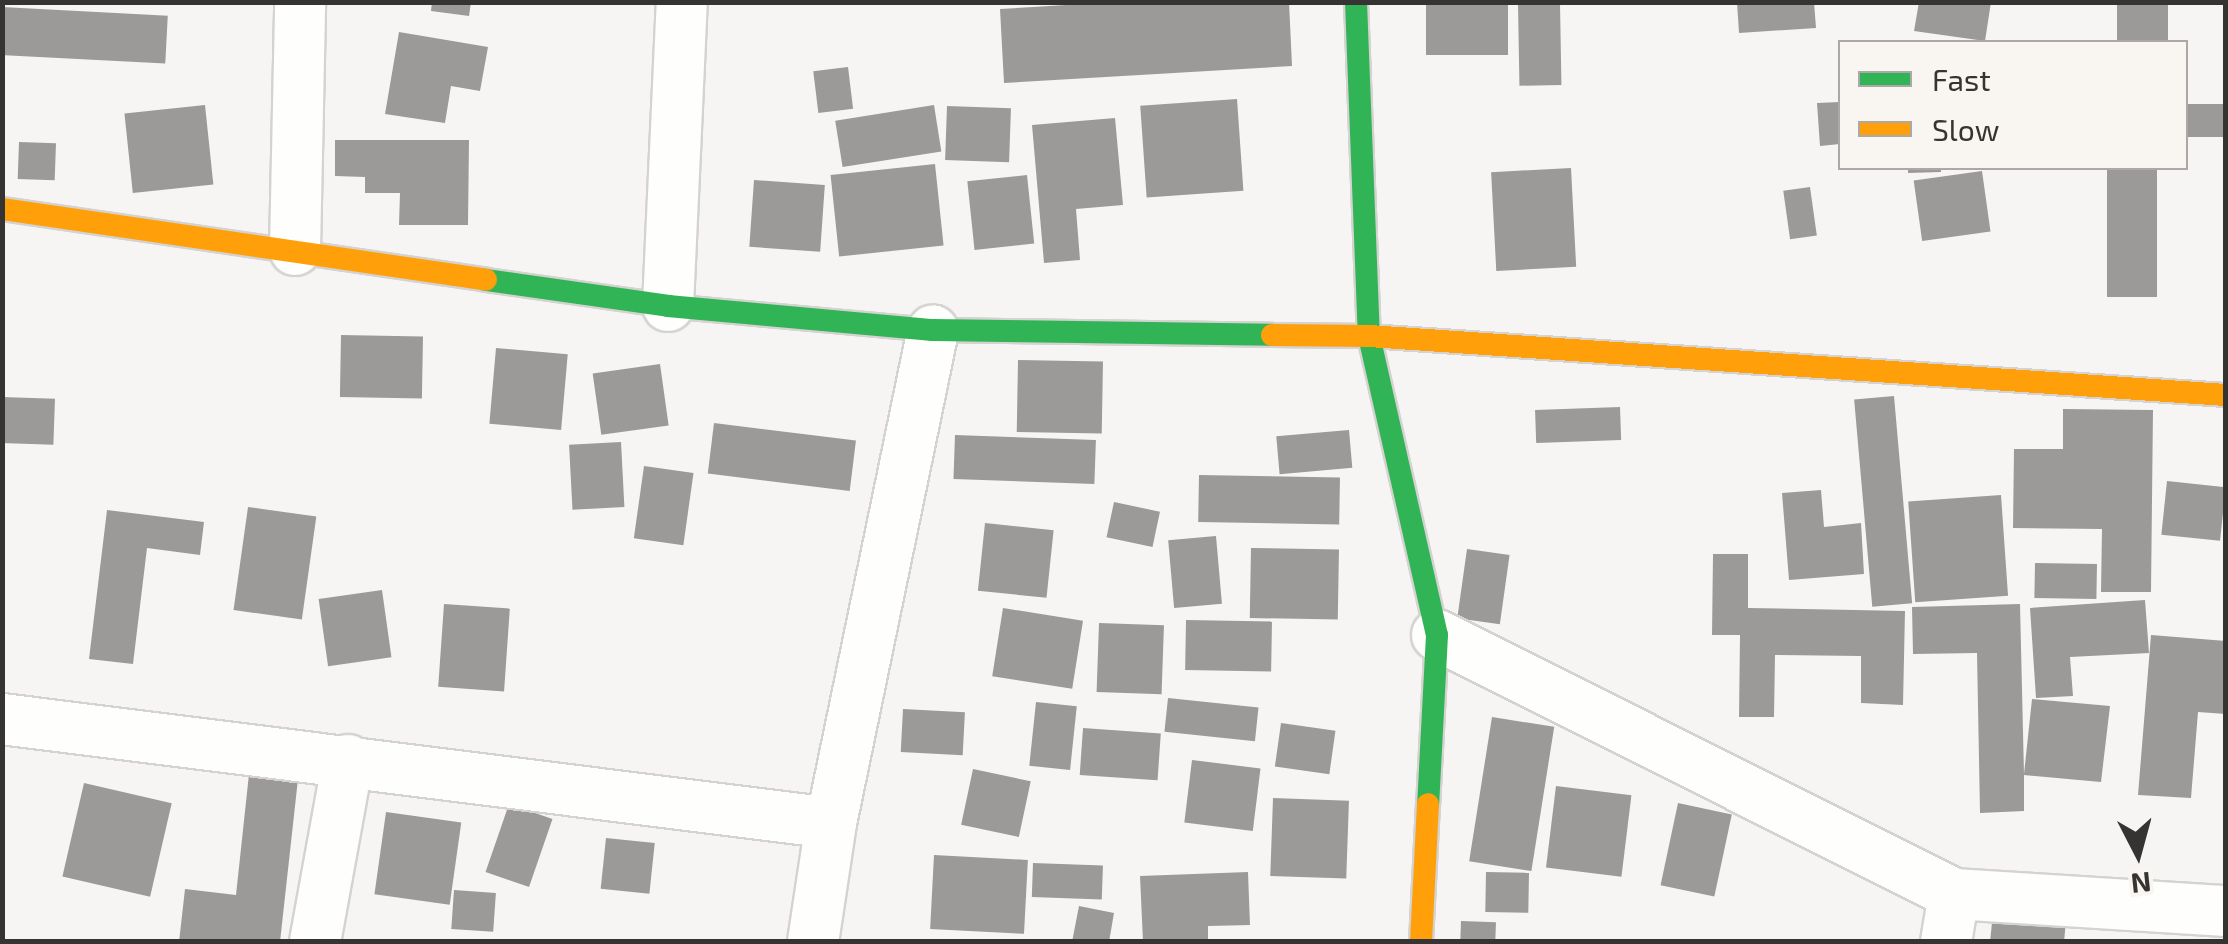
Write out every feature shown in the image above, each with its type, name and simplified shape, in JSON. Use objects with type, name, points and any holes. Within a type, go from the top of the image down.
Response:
[{"type":"street","points":[[295,250],[300,2]]},
{"type":"street","points":[[668,306],[682,2]]},
{"type":"street","points":[[1356,2],[1369,336],[1437,635],[1421,942]]},
{"type":"street","points":[[2,210],[668,306],[932,330],[1369,336],[2226,395]]},
{"type":"street","points":[[813,942],[831,823],[932,330]]},
{"type":"street","points":[[1437,635],[1950,918],[2226,911]]},
{"type":"street","points":[[2,719],[831,823]]},
{"type":"street","points":[[315,942],[348,760]]},
{"type":"building","points":[[432,2],[471,2],[469,16],[431,11]]},
{"type":"building","points":[[1116,2],[1289,2],[1292,66],[1004,83],[1000,9]]},
{"type":"building","points":[[1426,2],[1508,2],[1508,55],[1426,55]]},
{"type":"building","points":[[1737,2],[1814,2],[1816,28],[1739,33]]},
{"type":"building","points":[[1919,2],[1991,2],[1985,40],[1914,31]]},
{"type":"building","points":[[2117,2],[2168,2],[2168,40],[2117,40]]},
{"type":"building","points":[[1560,3],[1561,85],[1519,86],[1518,4]]},
{"type":"building","points":[[2,7],[168,16],[165,64],[2,55]]},
{"type":"building","points":[[399,32],[488,47],[480,91],[451,86],[445,123],[385,114]]},
{"type":"building","points":[[848,67],[853,109],[818,113],[813,71]]},
{"type":"building","points":[[1237,99],[1243,191],[1147,198],[1140,106]]},
{"type":"building","points":[[1838,102],[1838,144],[1820,146],[1817,103]]},
{"type":"building","points":[[2188,104],[2226,104],[2226,137],[2188,137]]},
{"type":"building","points":[[205,105],[213,185],[133,193],[124,113]]},
{"type":"building","points":[[934,105],[941,151],[843,167],[835,121]]},
{"type":"building","points":[[947,106],[1011,108],[1009,162],[945,160]]},
{"type":"building","points":[[1115,118],[1123,205],[1076,209],[1080,260],[1044,263],[1032,125]]},
{"type":"building","points":[[335,140],[469,140],[468,225],[399,225],[400,193],[365,193],[365,177],[335,176]]},
{"type":"building","points":[[19,142],[56,143],[55,180],[18,179]]},
{"type":"building","points":[[935,164],[944,246],[839,257],[831,175]]},
{"type":"building","points":[[1571,168],[1576,267],[1496,271],[1491,172]]},
{"type":"building","points":[[1908,170],[1941,170],[1941,172]]},
{"type":"building","points":[[2107,170],[2157,170],[2157,297],[2107,297]]},
{"type":"building","points":[[1982,171],[1990,231],[1922,241],[1914,181]]},
{"type":"building","points":[[1027,175],[1034,244],[975,250],[967,181]]},
{"type":"building","points":[[754,180],[825,185],[820,252],[749,247]]},
{"type":"building","points":[[1810,187],[1817,236],[1790,239],[1783,191]]},
{"type":"building","points":[[341,335],[423,336],[422,398],[340,397]]},
{"type":"building","points":[[496,348],[568,354],[561,430],[489,424]]},
{"type":"building","points":[[1018,360],[1103,361],[1102,433],[1017,432]]},
{"type":"building","points":[[660,364],[669,425],[601,435],[593,373]]},
{"type":"building","points":[[1894,396],[1912,603],[1872,607],[1854,399]]},
{"type":"building","points":[[2,397],[55,399],[53,445],[2,443]]},
{"type":"building","points":[[1620,407],[1621,440],[1536,443],[1535,410]]},
{"type":"building","points":[[2063,409],[2153,410],[2151,592],[2101,592],[2102,529],[2013,528],[2014,449],[2063,449]]},
{"type":"building","points":[[714,423],[856,440],[850,491],[708,474]]},
{"type":"building","points":[[1349,430],[1352,468],[1280,474],[1276,436]]},
{"type":"building","points":[[955,435],[1096,440],[1094,484],[953,479]]},
{"type":"building","points":[[621,442],[624,507],[572,510],[569,445]]},
{"type":"building","points":[[644,466],[694,473],[683,545],[634,538]]},
{"type":"building","points":[[1199,475],[1340,477],[1339,524],[1198,522]]},
{"type":"building","points":[[2167,481],[2226,487],[2220,541],[2161,535]]},
{"type":"building","points":[[1821,490],[1824,527],[1861,523],[1864,574],[1789,580],[1782,493]]},
{"type":"building","points":[[2001,495],[2008,596],[1915,602],[1908,501]]},
{"type":"building","points":[[1114,502],[1160,512],[1152,547],[1107,537]]},
{"type":"building","points":[[248,507],[316,517],[302,620],[234,610]]},
{"type":"building","points":[[107,510],[204,522],[200,555],[147,548],[133,664],[89,659]]},
{"type":"building","points":[[985,523],[1054,530],[1047,598],[978,591]]},
{"type":"building","points":[[1216,536],[1222,604],[1174,608],[1168,540]]},
{"type":"building","points":[[1251,548],[1339,550],[1338,620],[1250,618]]},
{"type":"building","points":[[1467,549],[1510,555],[1500,624],[1457,618]]},
{"type":"building","points":[[1713,554],[1748,554],[1748,608],[1905,611],[1903,705],[1861,703],[1861,656],[1775,655],[1774,717],[1739,717],[1740,635],[1712,635]]},
{"type":"building","points":[[2035,563],[2097,564],[2096,599],[2034,598]]},
{"type":"building","points":[[382,590],[391,657],[328,666],[319,599]]},
{"type":"building","points":[[2145,600],[2149,653],[2070,657],[2073,696],[2036,698],[2030,608]]},
{"type":"building","points":[[444,604],[510,609],[504,691],[438,687]]},
{"type":"building","points":[[2020,604],[2024,774],[2032,699],[2110,706],[2101,782],[2024,775],[2024,811],[1980,813],[1977,653],[1913,654],[1912,607]]},
{"type":"building","points":[[1003,608],[1083,621],[1072,689],[992,676]]},
{"type":"building","points":[[1186,620],[1272,622],[1271,671],[1185,670]]},
{"type":"building","points":[[1099,623],[1164,625],[1162,694],[1097,692]]},
{"type":"building","points":[[2151,635],[2226,641],[2226,714],[2198,712],[2191,798],[2138,795]]},
{"type":"building","points":[[1168,698],[1259,708],[1255,741],[1164,732]]},
{"type":"building","points":[[1036,702],[1077,706],[1070,770],[1029,766]]},
{"type":"building","points":[[903,709],[965,712],[963,755],[901,752]]},
{"type":"building","points":[[1492,717],[1554,727],[1531,871],[1469,861]]},
{"type":"building","points":[[1281,723],[1335,731],[1329,774],[1275,767]]},
{"type":"building","points":[[1083,728],[1161,733],[1158,780],[1080,775]]},
{"type":"building","points":[[1192,760],[1260,768],[1253,831],[1184,823]]},
{"type":"building","points":[[973,769],[1031,781],[1019,837],[961,825]]},
{"type":"building","points":[[249,774],[298,779],[280,942],[179,942],[185,889],[236,895]]},
{"type":"building","points":[[84,783],[172,803],[150,897],[62,877]]},
{"type":"building","points":[[1556,786],[1631,795],[1621,877],[1546,867]]},
{"type":"building","points":[[1273,798],[1349,801],[1346,879],[1270,876]]},
{"type":"building","points":[[1678,803],[1732,814],[1714,897],[1661,885]]},
{"type":"building","points":[[509,804],[552,819],[529,887],[486,872]]},
{"type":"building","points":[[386,812],[461,823],[450,905],[374,894]]},
{"type":"building","points":[[606,838],[655,843],[649,894],[601,889]]},
{"type":"building","points":[[934,855],[1028,860],[1024,934],[930,929]]},
{"type":"building","points":[[1033,863],[1103,865],[1102,899],[1032,897]]},
{"type":"building","points":[[1248,872],[1250,925],[1208,926],[1208,942],[1143,942],[1140,876]]},
{"type":"building","points":[[1486,872],[1529,873],[1528,913],[1485,912]]},
{"type":"building","points":[[454,890],[496,893],[493,932],[451,929]]},
{"type":"building","points":[[1079,906],[1114,913],[1109,942],[1072,942]]},
{"type":"building","points":[[1993,913],[2066,920],[2064,942],[1990,942]]},
{"type":"building","points":[[1461,921],[1496,922],[1495,942],[1460,942]]},
{"type":"traffic: fast","points":[[1356,2],[1369,336],[1437,635],[1428,804]]},
{"type":"traffic: fast","points":[[486,280],[668,306],[933,330],[1272,335]]},
{"type":"traffic: slow","points":[[2,209],[486,280]]},
{"type":"traffic: slow","points":[[1272,335],[1369,336],[2226,395]]},
{"type":"traffic: slow","points":[[1421,942],[1428,804]]}]
